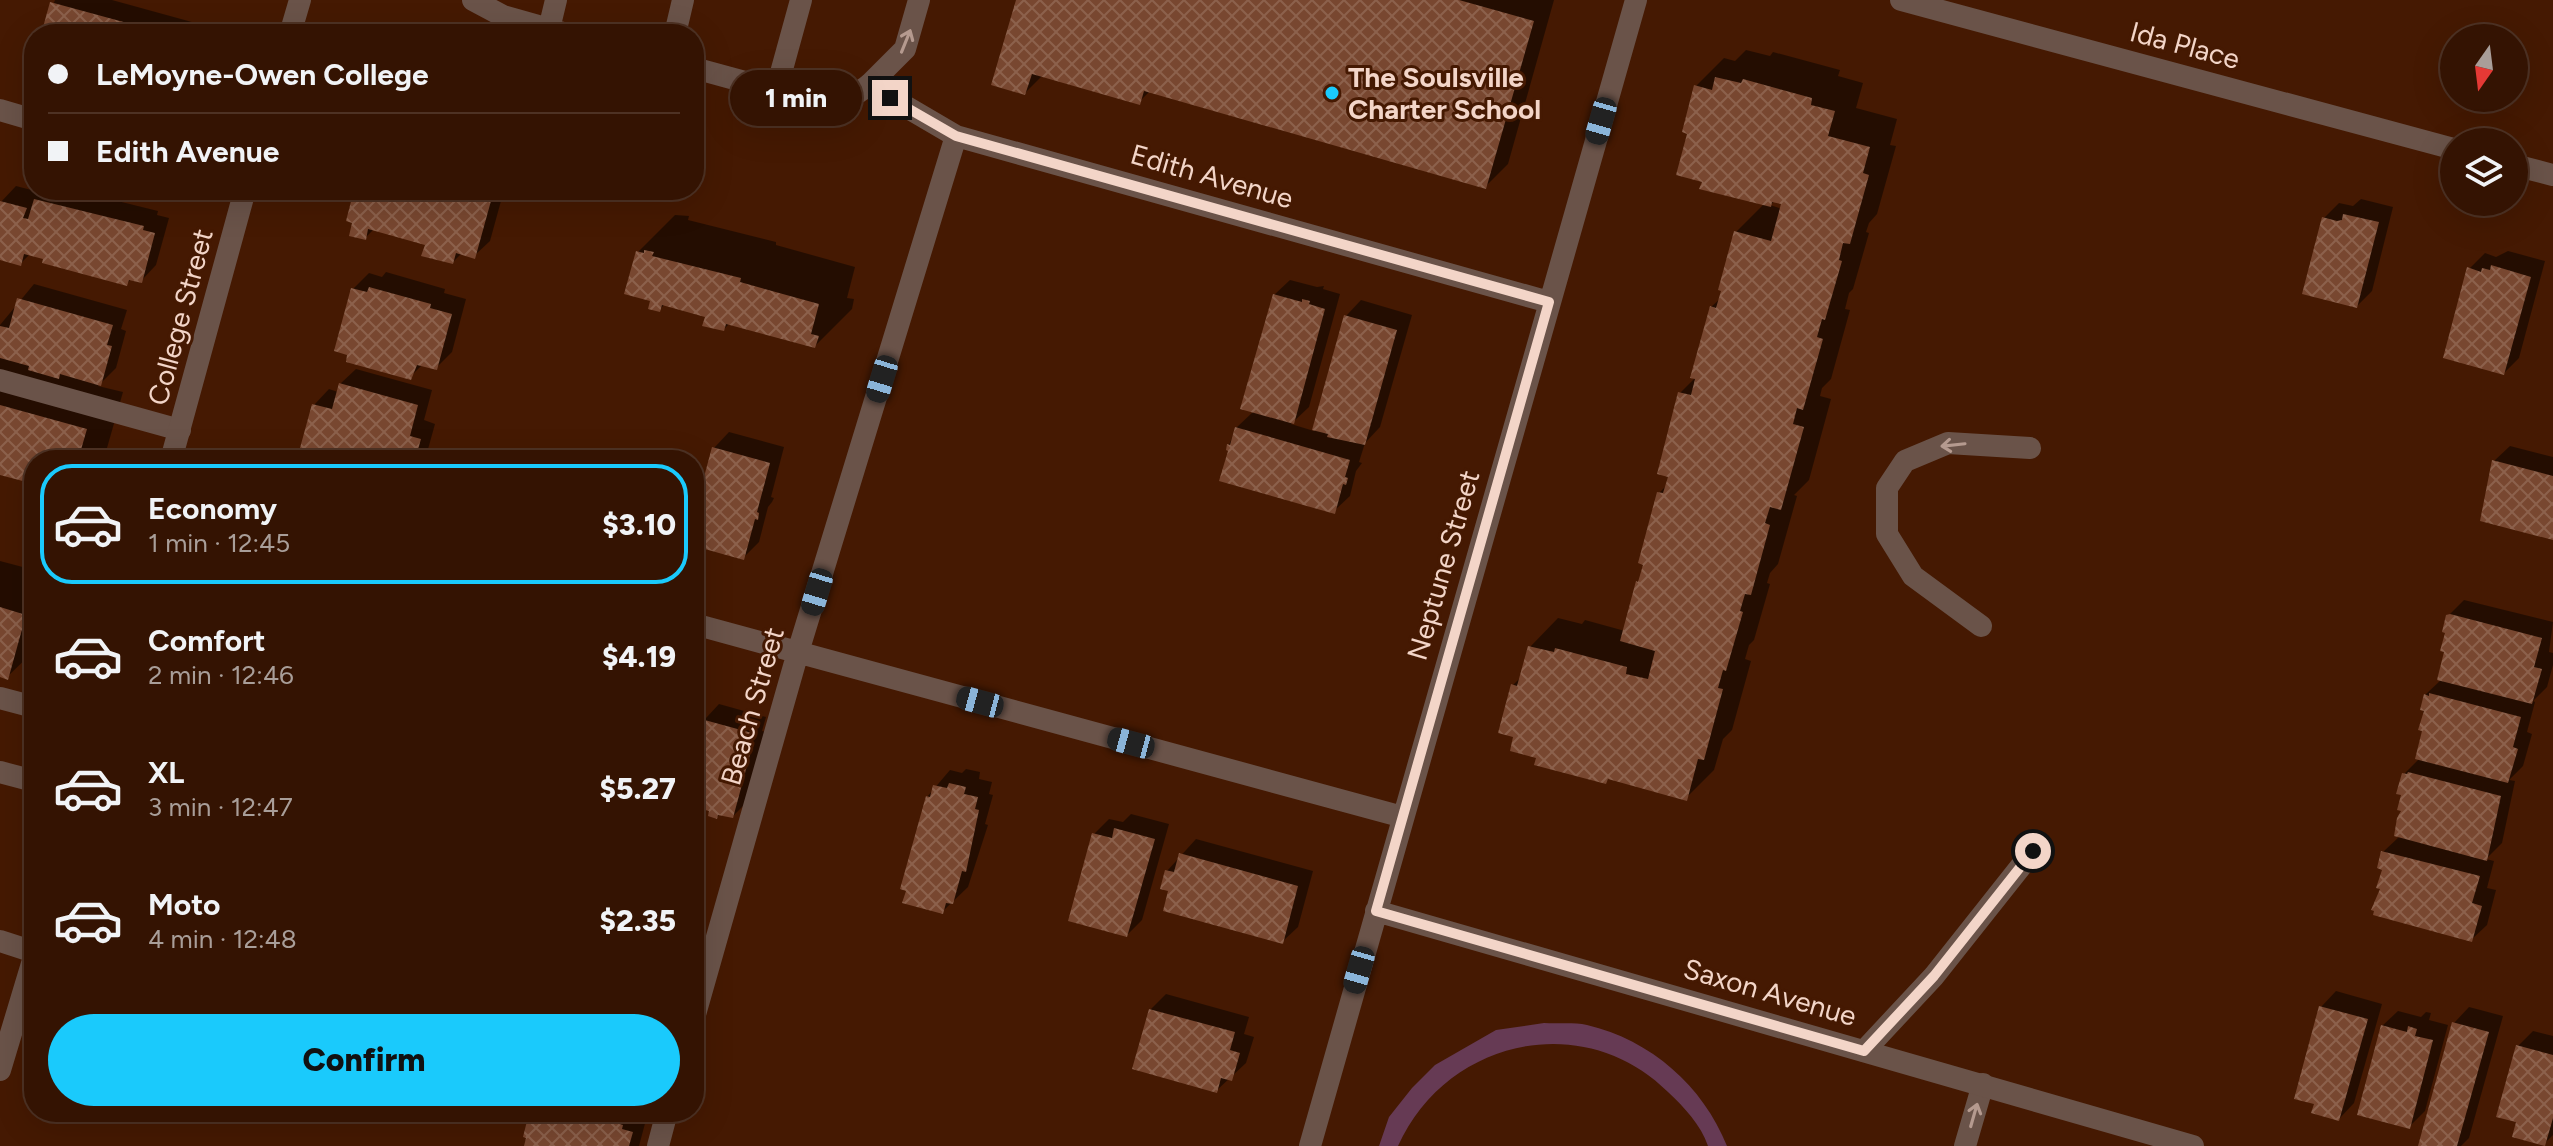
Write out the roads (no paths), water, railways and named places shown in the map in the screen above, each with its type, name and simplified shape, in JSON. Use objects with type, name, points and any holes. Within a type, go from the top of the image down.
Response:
[{"type":"street","points":[[293,24],[300,0]]},
{"type":"street","points":[[473,0],[503,16],[530,24]]},
{"type":"street","points":[[556,0],[558,24]]},
{"type":"street","points":[[677,24],[683,0]]},
{"type":"street","points":[[776,91],[801,0]]},
{"type":"street","points":[[704,71],[837,107],[869,85],[905,49],[919,0]]},
{"type":"street","name":"Neptune Street","points":[[1310,1146],[1636,0]]},
{"type":"street","name":"Ida Place","points":[[1901,0],[2440,145]]},
{"type":"street","name":"Edith Avenue","points":[[869,85],[956,136],[1549,302]]},
{"type":"street","points":[[0,110],[24,117]]},
{"type":"street","name":"Beach Street","points":[[704,983],[798,652],[956,136]]},
{"type":"street","points":[[2528,169],[2553,175]]},
{"type":"street","name":"College Street","points":[[174,450],[242,200]]},
{"type":"street","points":[[0,380],[180,430]]},
{"type":"street","points":[[1981,626],[1913,576],[1887,534],[1887,488],[1905,461],[1948,443],[2030,448]]},
{"type":"street","points":[[704,627],[1403,817]]},
{"type":"street","points":[[0,698],[24,704]]},
{"type":"street","points":[[0,772],[24,778]]},
{"type":"street","points":[[1864,1051],[1934,976],[2033,851]]},
{"type":"street","name":"Saxon Avenue","points":[[1376,911],[2193,1146]]},
{"type":"street","points":[[0,941],[24,950]]},
{"type":"street","points":[[0,1070],[24,988]]},
{"type":"street","points":[[1965,1146],[1983,1084]]},
{"type":"street","points":[[658,1146],[664,1122]]},
{"type":"place","name":"The Soulsville Charter School","points":[[1332,93]]}]
